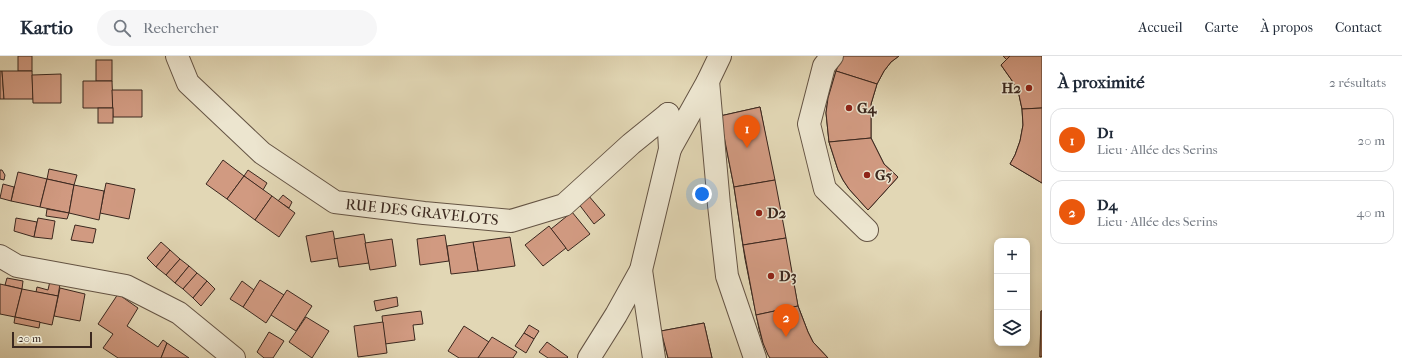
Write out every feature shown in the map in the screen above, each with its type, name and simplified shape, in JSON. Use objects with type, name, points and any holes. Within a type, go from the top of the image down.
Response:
[{"type":"street","name":"RUE DES GRAVELOTS","points":[[177,56],[188,83],[262,153],[335,202],[424,213],[511,221],[564,205],[631,144],[668,114],[670,149]]},
{"type":"street","points":[[589,358],[616,315],[641,270],[670,149],[708,81],[720,56]]},
{"type":"street","points":[[832,56],[824,66],[809,124],[825,189],[867,230]]},
{"type":"street","points":[[708,81],[727,276],[755,358]]},
{"type":"street","points":[[0,256],[17,266],[126,286],[179,313],[234,358]]},
{"type":"street","points":[[641,270],[654,358]]},
{"type":"building","points":[[18,56],[32,56],[32,71],[18,71]]},
{"type":"building","points":[[842,56],[899,56],[891,62],[884,71],[877,84],[871,104],[871,138],[884,164],[898,177],[868,210],[843,180],[838,170],[829,142],[826,113],[828,98]]},
{"type":"building","points":[[842,56],[899,56],[891,62],[877,84],[836,71]]},
{"type":"building","points":[[1003,56],[1042,56],[1042,183],[1010,164],[1020,141],[1023,125],[1022,109],[1019,95],[1013,82],[1001,65],[1007,60]]},
{"type":"building","name":"H2","points":[[1010,56],[1042,56],[1042,108],[1022,109],[1019,95],[1013,82],[1001,65]]},
{"type":"building","points":[[96,60],[112,60],[112,81],[96,81]]},
{"type":"building","points":[[0,71],[2,71],[4,99],[0,99]]},
{"type":"building","points":[[2,71],[32,71],[33,99],[4,99]]},
{"type":"building","name":"G4","points":[[836,71],[877,84],[871,104],[871,138],[829,142],[826,113],[828,98]]},
{"type":"building","points":[[61,74],[61,103],[33,103],[32,75]]},
{"type":"building","points":[[83,81],[112,81],[113,108],[83,108]]},
{"type":"building","points":[[112,90],[142,90],[142,117],[113,117]]},
{"type":"building","points":[[760,107],[798,306],[813,342],[828,358],[770,358],[763,343],[759,329],[720,116]]},
{"type":"building","points":[[760,107],[775,180],[734,187],[720,116]]},
{"type":"building","points":[[98,108],[113,108],[113,123],[98,123]]},
{"type":"building","points":[[1042,108],[1042,183],[1010,164],[1020,141],[1023,125],[1022,109]]},
{"type":"building","name":"G5","points":[[871,138],[884,164],[898,177],[868,210],[843,180],[838,170],[829,142]]},
{"type":"building","points":[[223,160],[244,176],[227,199],[206,184]]},
{"type":"building","points":[[49,169],[77,175],[74,185],[47,179]]},
{"type":"building","points":[[0,170],[2,170],[5,175],[4,180],[0,179]]},
{"type":"building","points":[[248,170],[267,183],[263,190],[244,176]]},
{"type":"building","points":[[18,172],[47,179],[40,207],[11,201]]},
{"type":"building","points":[[244,176],[272,196],[255,220],[227,199]]},
{"type":"building","points":[[47,179],[74,185],[69,213],[40,207]]},
{"type":"building","name":"D2","points":[[775,180],[786,238],[743,245],[734,187]]},
{"type":"building","points":[[106,183],[135,189],[129,219],[100,213]]},
{"type":"building","points":[[3,184],[14,187],[11,201],[0,198]]},
{"type":"building","points":[[74,185],[104,191],[99,220],[69,213]]},
{"type":"building","points":[[283,195],[292,202],[289,208],[278,201]]},
{"type":"building","points":[[588,195],[605,215],[594,224],[578,203]]},
{"type":"building","points":[[272,196],[295,213],[279,237],[255,220]]},
{"type":"building","points":[[47,209],[69,213],[67,219],[46,216]]},
{"type":"building","points":[[572,212],[590,234],[568,251],[551,229]]},
{"type":"building","points":[[16,218],[37,222],[34,237],[14,231]]},
{"type":"building","points":[[38,218],[55,221],[52,239],[34,237]]},
{"type":"building","points":[[75,225],[96,229],[93,243],[71,240]]},
{"type":"building","points":[[549,226],[566,248],[543,266],[525,245]]},
{"type":"building","points":[[333,231],[338,258],[311,262],[306,236]]},
{"type":"building","points":[[364,234],[369,263],[339,267],[334,239]]},
{"type":"building","points":[[445,235],[449,261],[420,265],[417,239]]},
{"type":"building","points":[[510,237],[515,266],[478,271],[473,242]]},
{"type":"building","name":"D3","points":[[786,238],[798,306],[756,315],[743,245]]},
{"type":"building","points":[[392,239],[396,266],[370,270],[365,243]]},
{"type":"building","points":[[161,242],[170,250],[156,267],[147,258]]},
{"type":"building","points":[[473,242],[478,271],[451,274],[447,246]]},
{"type":"building","points":[[170,250],[180,259],[166,275],[156,267]]},
{"type":"building","points":[[180,259],[189,266],[175,283],[166,275]]},
{"type":"building","points":[[189,266],[197,273],[183,289],[175,283]]},
{"type":"building","points":[[197,273],[207,281],[193,298],[183,289]]},
{"type":"building","points":[[7,278],[23,281],[22,289],[5,285]]},
{"type":"building","points":[[260,280],[284,295],[266,323],[243,307]]},
{"type":"building","points":[[50,281],[60,284],[58,296],[36,292],[37,287],[48,290]]},
{"type":"building","points":[[207,281],[215,289],[201,306],[193,298]]},
{"type":"building","points":[[242,281],[254,290],[243,307],[230,299]]},
{"type":"building","points":[[0,284],[22,289],[15,317],[0,314]]},
{"type":"building","points":[[60,288],[85,294],[80,321],[54,316]]},
{"type":"building","points":[[22,289],[58,296],[52,325],[15,317]]},
{"type":"building","points":[[287,290],[312,306],[296,331],[271,315]]},
{"type":"building","points":[[118,294],[138,308],[127,326],[158,347],[163,340],[167,343],[161,358],[118,358],[103,348],[113,334],[98,324]]},
{"type":"building","points":[[397,297],[398,306],[376,311],[374,301]]},
{"type":"building","points":[[798,306],[813,342],[828,358],[770,358],[768,355],[763,343],[756,315]]},
{"type":"building","points":[[421,311],[423,324],[413,325],[415,340],[385,344],[382,316]]},
{"type":"building","points":[[1041,311],[1042,356],[1040,357]]},
{"type":"building","points":[[1041,311],[1042,356],[1040,357]]},
{"type":"building","points":[[15,317],[40,322],[39,328],[14,323]]},
{"type":"building","points":[[306,317],[329,331],[312,358],[289,342]]},
{"type":"building","points":[[383,322],[387,353],[358,357],[354,326]]},
{"type":"building","points":[[704,323],[712,358],[668,358],[661,331]]},
{"type":"building","points":[[704,323],[712,358],[668,358],[661,331]]},
{"type":"building","points":[[529,325],[539,331],[534,339],[524,333]]},
{"type":"building","points":[[464,326],[489,342],[478,358],[459,358],[448,351]]},
{"type":"building","points":[[269,332],[284,341],[273,358],[264,358],[257,352]]},
{"type":"building","points":[[524,333],[534,339],[526,353],[515,346]]},
{"type":"building","points":[[492,337],[517,352],[513,358],[478,358]]},
{"type":"building","points":[[547,342],[568,357],[548,358],[539,352]]},
{"type":"building","points":[[167,343],[189,358],[161,358]]},
{"type":"place","name":"H2","points":[[1029,88]]},
{"type":"place","name":"G4","points":[[849,108]]},
{"type":"place","name":"D1","points":[[747,148]]},
{"type":"place","name":"G5","points":[[867,175]]},
{"type":"place","name":"D2","points":[[759,213]]},
{"type":"place","name":"D3","points":[[771,276]]},
{"type":"place","name":"D4","points":[[786,337]]}]
